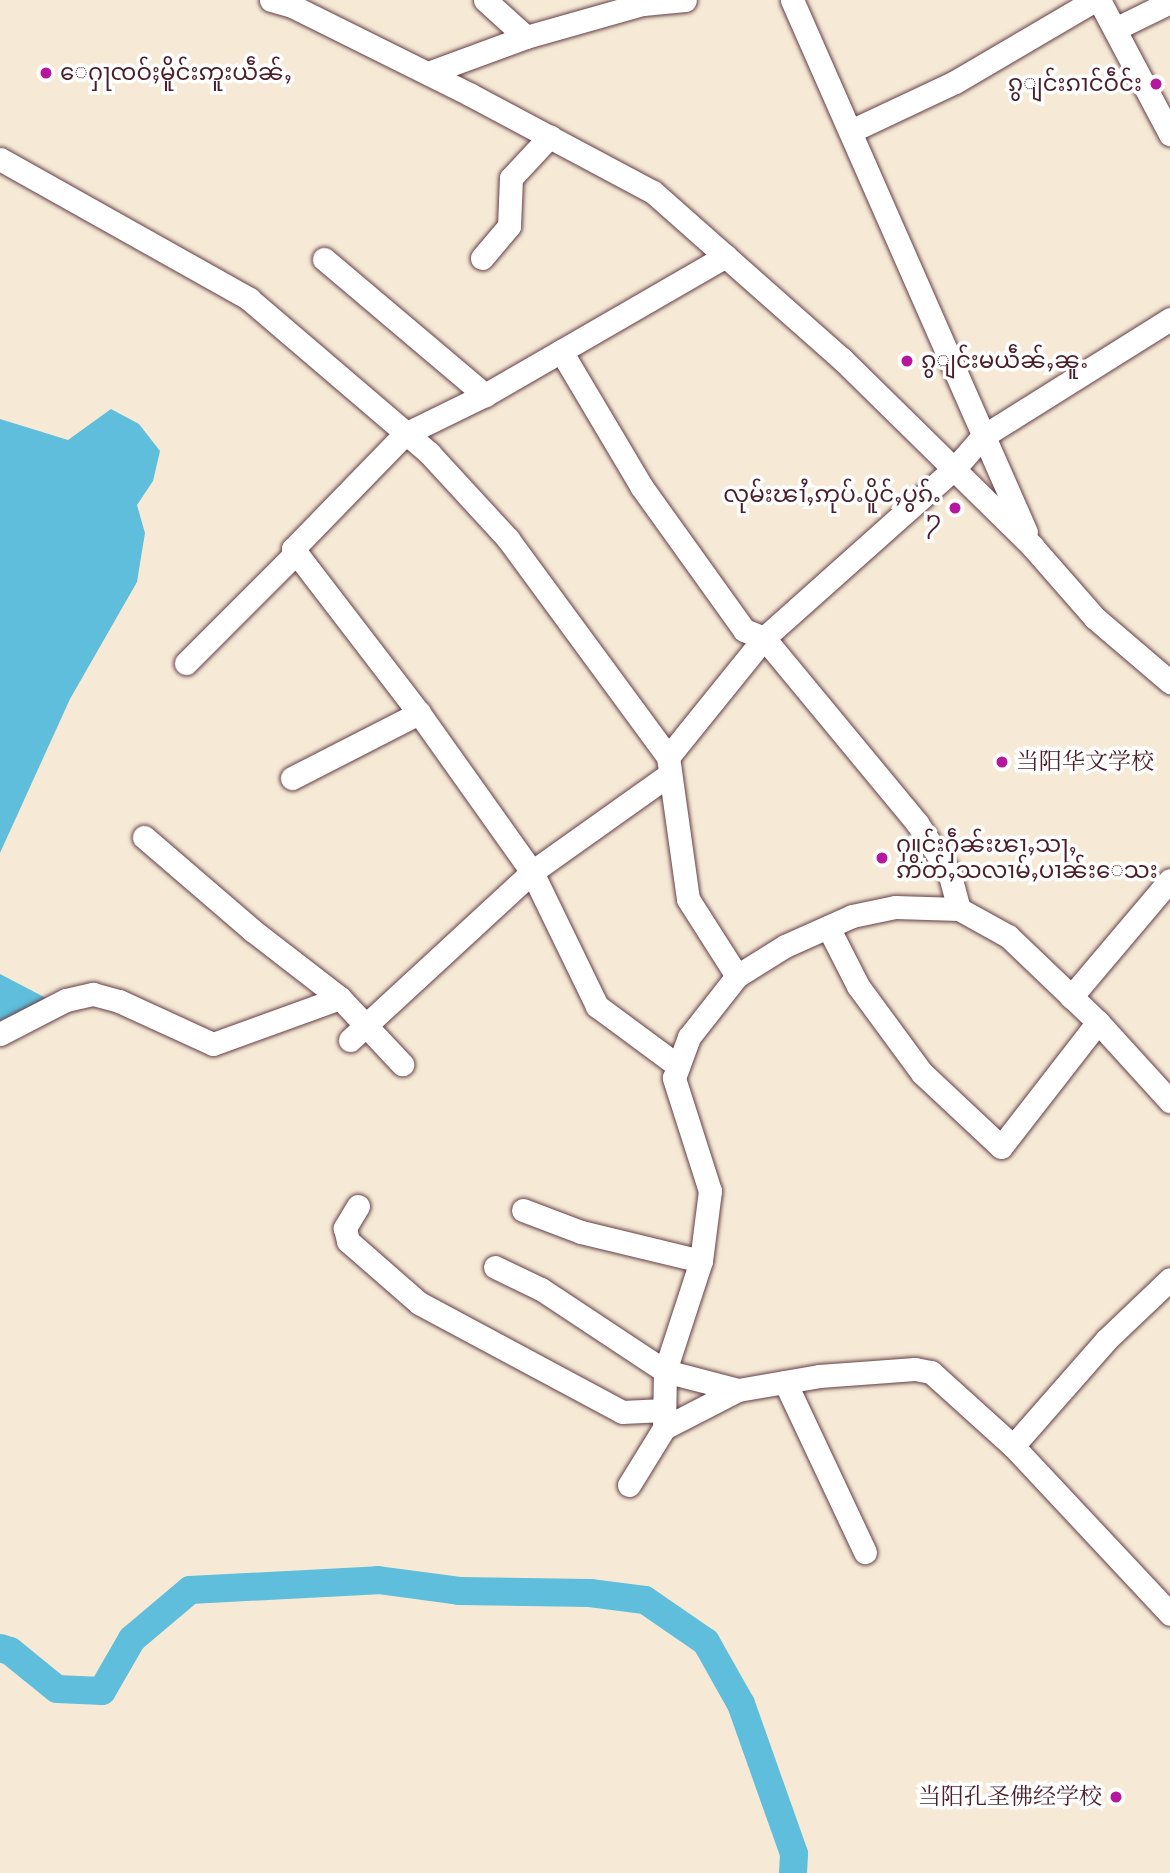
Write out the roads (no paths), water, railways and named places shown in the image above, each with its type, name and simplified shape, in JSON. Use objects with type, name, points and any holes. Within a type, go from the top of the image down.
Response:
[{"type":"street","points":[[271,0],[292,6],[428,73],[653,192],[842,359],[956,468],[1095,618],[1170,682]]},
{"type":"street","points":[[485,0],[526,37]]},
{"type":"street","points":[[428,73],[526,37],[642,2],[685,0]]},
{"type":"street","points":[[792,0],[853,130],[982,437],[1032,547]]},
{"type":"street","points":[[853,130],[955,82],[1097,0],[1170,134]]},
{"type":"street","points":[[1115,29],[1170,2]]},
{"type":"street","points":[[482,258],[509,226],[511,178],[550,136]]},
{"type":"street","points":[[0,159],[248,299],[429,453],[508,540],[669,766],[688,899],[737,976]]},
{"type":"street","points":[[678,1066],[597,1006],[532,872],[419,713],[293,548],[405,434],[485,396],[726,256]]},
{"type":"street","points":[[324,259],[485,396]]},
{"type":"street","points":[[358,1033],[532,872],[669,766],[764,638],[956,468],[982,437],[1170,319]]},
{"type":"street","points":[[561,351],[649,498],[744,630],[764,638],[917,823],[949,872],[959,909]]},
{"type":"street","points":[[186,663],[295,554]]},
{"type":"street","points":[[292,778],[419,713]]},
{"type":"street","points":[[144,837],[252,930],[340,998],[358,1033],[402,1064]]},
{"type":"street","points":[[1071,997],[1170,880]]},
{"type":"street","points":[[629,1485],[664,1419],[665,1371],[701,1261],[710,1191],[674,1078],[689,1037],[737,976],[785,946],[828,927],[895,907],[959,909],[1008,936],[1098,1022],[1170,1101]]},
{"type":"street","points":[[828,927],[858,986],[922,1073],[1001,1147],[1098,1022]]},
{"type":"street","points":[[0,1034],[66,1000],[93,994],[119,1001],[213,1044],[340,998]]},
{"type":"street","points":[[358,1206],[345,1228],[348,1241],[419,1303],[622,1412],[664,1419],[738,1390],[785,1382],[915,1369],[931,1372],[1013,1446],[1170,1614]]},
{"type":"street","points":[[523,1210],[581,1232],[701,1261]]},
{"type":"street","points":[[495,1267],[541,1289],[665,1371],[738,1390]]},
{"type":"street","points":[[1013,1446],[1106,1340],[1170,1279]]},
{"type":"street","points":[[785,1382],[865,1552]]},
{"type":"water","points":[[111,409],[139,424],[160,451],[153,481],[137,505],[145,533],[137,582],[70,699],[0,853],[0,419],[68,440]]},
{"type":"water","points":[[0,974],[46,998],[0,1021]]},
{"type":"waterway","points":[[0,1648],[10,1651],[57,1689],[102,1691],[132,1639],[190,1590],[378,1580],[459,1591],[590,1593],[645,1600],[706,1642],[741,1704],[794,1854],[793,1873]]},
{"type":"place","name":"ေႁႃၸဝ်ႈမိူင်းဢူးယဵၼ်ႇ","points":[[46,73]]},
{"type":"place","name":"ၵွျင်းၵၢင်ဝဵင်း","points":[[1156,84]]},
{"type":"place","name":"ၵွျင်းမယဵၼ်ႇၼူႉ","points":[[907,361]]},
{"type":"place","name":"လုမ်းၽၢႆႇဢုပ်ႉပိူင်ႇပွၵ်ႉ ႒","points":[[955,508]]},
{"type":"place","name":"当阳华文学校","points":[[1002,762]]},
{"type":"place","name":"ႁူင်းႁဵၼ်းၽႃႇသႃႇ ဢိတ်ႇသလၢမ်ႇပၢၼ်းေသး","points":[[882,858]]},
{"type":"place","name":"当阳孔圣佛经学校","points":[[1116,1797]]}]
